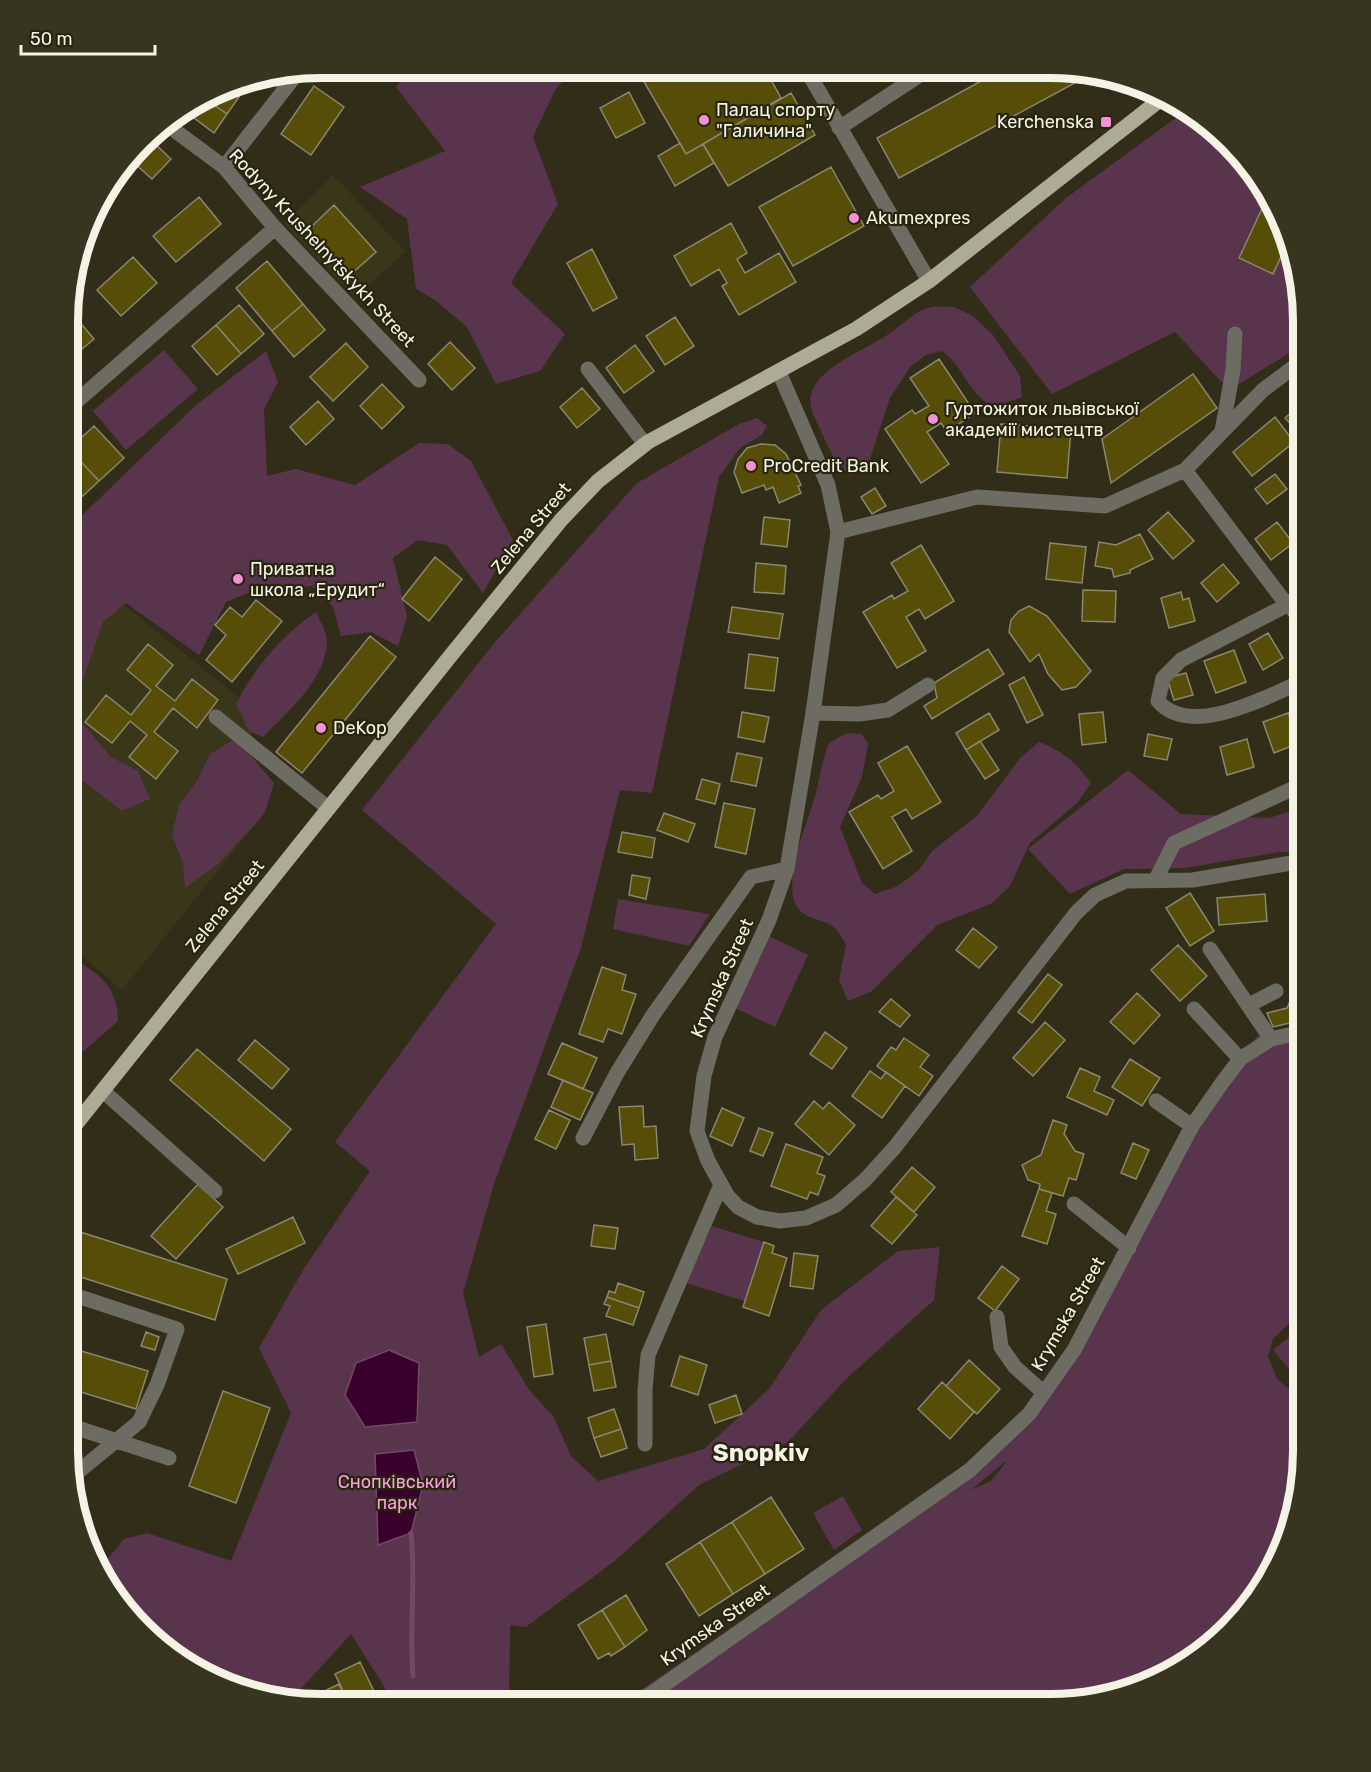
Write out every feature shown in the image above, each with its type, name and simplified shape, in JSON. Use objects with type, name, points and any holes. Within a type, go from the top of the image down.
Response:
[{"type":"main road","name":"Zelena Street","points":[[78,1122],[561,520],[598,480],[645,444],[685,420],[856,329],[929,281],[1156,103]]},
{"type":"street","points":[[811,78],[929,281]]},
{"type":"street","points":[[839,128],[915,78]]},
{"type":"street","points":[[224,167],[292,80]]},
{"type":"street","name":"Rodyny Krushelnytskykh Street","points":[[172,129],[224,167],[275,228],[419,380]]},
{"type":"street","points":[[78,400],[275,228]]},
{"type":"street","points":[[1222,431],[1233,370],[1234,333]]},
{"type":"street","points":[[838,532],[977,497],[1105,506],[1185,470],[1263,390],[1293,368]]},
{"type":"street","points":[[588,369],[645,444]]},
{"type":"street","name":"Krymska Street","points":[[779,372],[806,452],[828,485],[838,532],[813,712],[787,869],[770,920],[715,1037],[704,1076],[698,1131],[720,1187],[738,1207],[757,1216],[780,1221],[806,1218],[836,1205],[865,1180],[895,1147],[1076,913],[1095,896],[1126,880],[1193,880],[1293,863]]},
{"type":"street","points":[[1185,470],[1287,605]]},
{"type":"street","points":[[1293,600],[1181,660],[1163,678],[1158,701],[1166,710],[1184,716],[1214,716],[1293,685]]},
{"type":"street","points":[[813,712],[859,714],[888,710],[928,685]]},
{"type":"street","points":[[216,717],[328,808]]},
{"type":"street","points":[[1155,880],[1174,843],[1293,789]]},
{"type":"street","points":[[583,1138],[617,1073],[653,1015],[751,877],[787,869]]},
{"type":"street","points":[[1210,949],[1271,1039]]},
{"type":"street","points":[[1249,1005],[1276,991]]},
{"type":"street","points":[[1194,1009],[1240,1059]]},
{"type":"street","name":"Krymska Street","points":[[651,1694],[970,1470],[1029,1414],[1074,1350],[1192,1126],[1240,1059],[1271,1039],[1293,1034]]},
{"type":"street","points":[[103,1091],[215,1191]]},
{"type":"street","points":[[1156,1101],[1192,1126]]},
{"type":"street","points":[[645,1444],[645,1390],[648,1355],[720,1187]]},
{"type":"street","points":[[1074,1204],[1129,1248]]},
{"type":"street","points":[[78,1296],[177,1329],[157,1385],[138,1422],[79,1471]]},
{"type":"street","points":[[997,1317],[1001,1347],[1015,1367],[1044,1393]]},
{"type":"street","points":[[78,1428],[169,1458]]},
{"type":"shaded area","points":[[333,175],[405,251],[356,298],[284,224]]},
{"type":"shaded area","points":[[99,585],[264,718],[221,773],[265,812],[122,990],[78,953],[78,610]]},
{"type":"shaded area","points":[[389,1350],[419,1363],[417,1422],[365,1427],[345,1395],[356,1363]]},
{"type":"shaded area","points":[[414,1450],[423,1485],[411,1533],[378,1545],[375,1454]]},
{"type":"green space","points":[[403,78],[566,78],[555,90],[533,137],[558,204],[511,283],[565,334],[540,371],[496,384],[467,327],[435,300],[416,289],[407,219],[360,187],[445,151],[396,87]]},
{"type":"green space","points":[[1179,115],[1185,119],[1222,149],[1243,173],[1275,228],[1285,258],[1291,289],[1293,351],[1229,390],[1175,332],[1052,394],[970,287],[1066,198]]},
{"type":"green space","points":[[954,307],[973,316],[993,335],[1020,376],[1022,397],[993,407],[978,395],[950,357],[942,351],[926,355],[911,366],[890,398],[868,465],[850,476],[832,455],[813,414],[810,400],[814,387],[834,366],[890,333],[924,309]]},
{"type":"green space","points":[[164,350],[198,389],[126,450],[93,411]]},
{"type":"green space","points":[[266,351],[278,382],[264,409],[267,476],[296,469],[355,485],[419,443],[448,444],[471,461],[513,540],[483,593],[447,545],[418,540],[393,558],[407,617],[398,646],[371,632],[341,636],[333,607],[312,586],[253,591],[226,602],[199,655],[126,603],[103,622],[78,694],[78,519],[196,405]]},
{"type":"green space","name":"Снопківський парк","points":[[757,418],[767,426],[762,435],[740,448],[719,477],[652,793],[620,790],[581,948],[494,1184],[463,1293],[479,1357],[501,1344],[530,1391],[553,1416],[571,1456],[598,1481],[704,1449],[769,1389],[821,1310],[898,1251],[940,1247],[934,1300],[847,1378],[788,1442],[699,1485],[616,1560],[526,1627],[510,1625],[509,1694],[385,1694],[385,1688],[351,1634],[298,1693],[258,1686],[228,1676],[186,1653],[149,1623],[128,1599],[105,1562],[124,1539],[147,1533],[231,1561],[291,1413],[259,1348],[303,1270],[370,1171],[335,1142],[496,924],[362,810],[496,641],[637,483],[739,424]]},
{"type":"green space","points":[[316,612],[327,643],[324,657],[312,683],[263,737],[249,731],[236,704],[243,690],[280,642]]},
{"type":"green space","points":[[78,718],[111,757],[138,771],[150,799],[122,811],[78,777]]},
{"type":"green space","points":[[847,733],[862,734],[868,744],[862,777],[840,827],[862,883],[875,894],[898,886],[919,870],[932,851],[977,816],[1020,758],[1039,742],[1068,758],[1091,783],[1077,803],[1030,843],[1010,886],[991,904],[937,925],[871,992],[848,1001],[839,980],[846,945],[831,925],[799,909],[792,892],[798,849],[829,743]]},
{"type":"green space","points":[[236,738],[274,783],[265,812],[218,864],[185,888],[183,863],[172,835],[179,805],[197,781],[210,754]]},
{"type":"green space","points":[[1128,770],[1181,814],[1269,818],[1293,810],[1293,852],[1279,852],[1185,868],[1124,869],[1070,894],[1028,849]]},
{"type":"green space","points":[[618,899],[710,914],[689,946],[613,929]]},
{"type":"green space","points":[[769,936],[808,955],[775,1027],[735,1008]]},
{"type":"green space","points":[[78,961],[96,974],[110,989],[117,1008],[118,1021],[78,1056]]},
{"type":"green space","points":[[1293,1026],[1293,1320],[1273,1339],[1268,1356],[1277,1379],[1293,1392],[1291,1483],[1285,1514],[1275,1544],[1252,1586],[1222,1623],[1185,1653],[1143,1676],[1113,1686],[1082,1692],[1050,1694],[635,1694],[963,1468],[1027,1410],[1070,1345],[1225,1069],[1259,1035]],"holes":[[[1006,1461],[1007,1461],[991,1481],[971,1490]]]},
{"type":"green space","points":[[712,1226],[764,1242],[745,1301],[686,1283]]},
{"type":"green space","points":[[1293,1334],[1293,1374],[1273,1350]]},
{"type":"green space","points":[[843,1496],[862,1530],[834,1550],[813,1513]]},
{"type":"building","name":"Палац спорту \"Галичина\"","points":[[642,78],[770,78],[781,98],[686,154]]},
{"type":"building","points":[[987,78],[1080,80],[899,178],[877,138]]},
{"type":"building","points":[[314,86],[344,107],[311,155],[281,134]]},
{"type":"building","points":[[243,91],[227,114],[212,104]]},
{"type":"building","points":[[629,92],[645,123],[616,138],[600,108]]},
{"type":"building","points":[[791,93],[815,135],[728,186],[703,144]]},
{"type":"building","points":[[212,104],[227,114],[214,133],[191,116]]},
{"type":"building","points":[[680,143],[686,154],[703,144],[714,163],[675,186],[658,156]]},
{"type":"building","points":[[155,144],[171,159],[152,179],[135,164]]},
{"type":"building","points":[[831,167],[864,226],[793,266],[759,207]]},
{"type":"building","points":[[199,197],[221,224],[176,262],[153,236]]},
{"type":"building","points":[[334,205],[376,252],[350,275],[309,229]]},
{"type":"building","points":[[1263,206],[1275,228],[1283,252],[1273,274],[1239,258]]},
{"type":"building","points":[[731,223],[747,253],[737,259],[745,273],[779,253],[796,282],[739,315],[722,286],[727,283],[719,269],[691,286],[674,256]]},
{"type":"building","points":[[592,249],[617,298],[593,311],[567,263]]},
{"type":"building","points":[[133,257],[157,283],[121,316],[97,290]]},
{"type":"building","points":[[267,261],[303,304],[272,331],[236,288]]},
{"type":"building","points":[[303,304],[325,330],[294,357],[272,331]]},
{"type":"building","points":[[239,305],[264,334],[241,354],[216,325]]},
{"type":"building","points":[[675,317],[694,346],[665,365],[646,336]]},
{"type":"building","points":[[78,320],[94,339],[78,352]]},
{"type":"building","points":[[216,325],[241,354],[217,375],[192,346]]},
{"type":"building","points":[[450,342],[475,368],[452,390],[428,364]]},
{"type":"building","points":[[346,343],[368,367],[333,401],[310,377]]},
{"type":"building","points":[[635,345],[654,371],[624,393],[606,368]]},
{"type":"building","name":"Гуртожиток львівської академії мистецтв","points":[[939,359],[975,413],[947,432],[941,423],[927,432],[949,464],[921,483],[885,429],[912,410],[915,414],[929,406],[910,378]]},
{"type":"building","points":[[1193,374],[1217,408],[1111,483],[1102,439]]},
{"type":"building","points":[[382,384],[404,407],[382,429],[360,406]]},
{"type":"building","points":[[582,388],[600,409],[577,428],[560,407]]},
{"type":"building","points":[[318,401],[334,419],[306,445],[290,427]]},
{"type":"building","points":[[1293,411],[1293,426],[1285,418]]},
{"type":"building","points":[[1275,417],[1293,441],[1252,476],[1233,452]]},
{"type":"building","points":[[1001,424],[1071,429],[1067,478],[997,472]]},
{"type":"building","points":[[94,426],[124,458],[99,481],[78,459],[78,441]]},
{"type":"building","points":[[761,444],[775,445],[786,454],[801,485],[798,486],[801,493],[779,503],[773,487],[766,490],[764,485],[742,493],[734,472],[738,459],[747,448]]},
{"type":"building","points":[[78,459],[99,481],[78,500]]},
{"type":"building","points":[[1275,474],[1287,489],[1267,504],[1255,489]]},
{"type":"building","points":[[875,488],[886,506],[872,514],[861,497]]},
{"type":"building","points":[[1168,512],[1194,541],[1173,559],[1148,530]]},
{"type":"building","points":[[764,517],[790,520],[787,547],[761,544]]},
{"type":"building","points":[[1277,522],[1293,543],[1271,560],[1255,539]]},
{"type":"building","points":[[1140,534],[1153,559],[1130,570],[1130,573],[1114,577],[1112,569],[1095,566],[1099,542],[1116,545]]},
{"type":"building","points":[[1050,543],[1086,547],[1082,583],[1046,579]]},
{"type":"building","points":[[921,545],[954,601],[925,619],[919,609],[906,617],[926,651],[897,668],[863,612],[892,595],[894,599],[908,591],[891,563]]},
{"type":"building","points":[[435,557],[462,579],[429,621],[402,599]]},
{"type":"building","points":[[756,563],[786,566],[784,594],[754,592]]},
{"type":"building","points":[[1223,564],[1239,583],[1217,602],[1201,583]]},
{"type":"building","points":[[1083,590],[1116,591],[1115,622],[1082,621]]},
{"type":"building","points":[[1181,592],[1183,600],[1189,598],[1195,621],[1169,628],[1161,598]]},
{"type":"building","points":[[256,600],[282,621],[232,682],[206,660],[226,635],[215,625],[230,607],[242,617]]},
{"type":"building","points":[[1029,606],[1047,616],[1091,671],[1076,687],[1062,690],[1048,674],[1039,654],[1030,662],[1009,632],[1011,620],[1019,611]]},
{"type":"building","points":[[732,607],[783,614],[779,639],[728,632]]},
{"type":"building","points":[[1293,610],[1293,622],[1288,614]]},
{"type":"building","points":[[1268,633],[1283,658],[1263,670],[1249,644]]},
{"type":"building","points":[[370,636],[396,657],[302,773],[276,752]]},
{"type":"building","points":[[148,644],[173,665],[156,686],[175,701],[192,679],[218,700],[197,728],[173,708],[154,732],[178,751],[156,779],[129,757],[147,735],[130,721],[112,743],[85,722],[106,695],[131,715],[151,690],[127,670]]},
{"type":"building","points":[[988,649],[1004,674],[932,719],[924,706],[937,698],[934,683]]},
{"type":"building","points":[[1234,650],[1246,682],[1216,693],[1204,661]]},
{"type":"building","points":[[749,654],[778,658],[774,691],[745,688]]},
{"type":"building","points":[[1186,673],[1193,695],[1174,700],[1167,678]]},
{"type":"building","points":[[1024,677],[1043,715],[1027,723],[1009,685]]},
{"type":"building","points":[[1293,711],[1293,727],[1288,713]]},
{"type":"building","points":[[742,712],[769,717],[764,742],[738,737]]},
{"type":"building","points":[[1103,712],[1106,742],[1082,745],[1079,714]]},
{"type":"building","points":[[989,713],[999,730],[966,750],[956,733]]},
{"type":"building","points":[[1288,713],[1293,727],[1293,745],[1274,753],[1263,722]]},
{"type":"building","points":[[1148,734],[1172,739],[1167,760],[1144,756]]},
{"type":"building","points":[[1247,739],[1254,767],[1227,775],[1220,747]]},
{"type":"building","points":[[980,741],[999,770],[985,779],[966,750]]},
{"type":"building","points":[[907,746],[941,802],[912,819],[906,809],[892,817],[912,851],[883,869],[849,812],[878,795],[881,799],[894,791],[878,763]]},
{"type":"building","points":[[737,753],[762,758],[756,786],[731,781]]},
{"type":"building","points":[[702,779],[720,784],[715,804],[696,799]]},
{"type":"building","points":[[724,803],[755,809],[746,854],[715,847]]},
{"type":"building","points":[[664,813],[695,824],[688,842],[657,830]]},
{"type":"building","points":[[622,832],[655,838],[652,858],[618,852]]},
{"type":"building","points":[[632,875],[650,878],[646,899],[629,895]]},
{"type":"building","points":[[1190,893],[1214,931],[1190,946],[1166,908]]},
{"type":"building","points":[[1265,894],[1267,921],[1219,925],[1217,898]]},
{"type":"building","points":[[973,928],[997,947],[979,968],[956,950]]},
{"type":"building","points":[[1178,945],[1207,976],[1180,1001],[1151,970]]},
{"type":"building","points":[[602,967],[626,975],[622,990],[636,994],[622,1034],[608,1029],[603,1042],[579,1034]]},
{"type":"building","points":[[1290,973],[1293,973],[1293,1022],[1273,1027],[1267,1013],[1287,1008],[1291,999]]},
{"type":"building","points":[[1048,974],[1062,985],[1032,1023],[1018,1012]]},
{"type":"building","points":[[1137,993],[1160,1015],[1134,1044],[1110,1022]]},
{"type":"building","points":[[891,999],[910,1015],[900,1027],[879,1012]]},
{"type":"building","points":[[1045,1022],[1065,1040],[1033,1076],[1013,1058]]},
{"type":"building","points":[[825,1032],[847,1048],[832,1069],[810,1054]]},
{"type":"building","points":[[904,1038],[929,1055],[920,1067],[933,1076],[919,1096],[877,1066],[891,1047],[896,1050]]},
{"type":"building","points":[[255,1040],[289,1069],[272,1089],[238,1060]]},
{"type":"building","points":[[562,1043],[597,1058],[583,1089],[548,1074]]},
{"type":"building","points":[[197,1049],[291,1129],[264,1161],[170,1080]]},
{"type":"building","points":[[1130,1059],[1160,1078],[1142,1106],[1112,1087]]},
{"type":"building","points":[[1080,1068],[1100,1077],[1094,1091],[1114,1100],[1107,1115],[1067,1097]]},
{"type":"building","points":[[870,1071],[881,1079],[886,1072],[905,1086],[882,1118],[852,1096]]},
{"type":"building","points":[[563,1080],[593,1093],[580,1120],[551,1107]]},
{"type":"building","points":[[814,1101],[823,1109],[829,1102],[855,1125],[829,1155],[795,1124]]},
{"type":"building","points":[[643,1106],[644,1127],[656,1126],[658,1158],[635,1160],[634,1144],[622,1145],[619,1107]]},
{"type":"building","points":[[722,1108],[744,1118],[732,1146],[710,1136]]},
{"type":"building","points":[[549,1110],[570,1120],[556,1149],[535,1139]]},
{"type":"building","points":[[1053,1120],[1067,1125],[1064,1134],[1075,1151],[1084,1154],[1076,1180],[1069,1178],[1063,1196],[1039,1189],[1040,1184],[1028,1180],[1022,1165],[1041,1155]]},
{"type":"building","points":[[759,1128],[773,1133],[763,1156],[750,1151]]},
{"type":"building","points":[[1133,1143],[1149,1150],[1136,1179],[1121,1173]]},
{"type":"building","points":[[786,1144],[823,1157],[817,1173],[825,1176],[818,1195],[810,1192],[807,1199],[771,1186]]},
{"type":"building","points":[[912,1167],[935,1187],[914,1212],[891,1192]]},
{"type":"building","points":[[198,1184],[223,1207],[176,1259],[151,1236]]},
{"type":"building","points":[[1039,1189],[1052,1193],[1046,1211],[1056,1214],[1047,1244],[1022,1236]]},
{"type":"building","points":[[896,1197],[917,1215],[892,1244],[871,1226]]},
{"type":"building","points":[[293,1217],[305,1243],[238,1274],[226,1249]]},
{"type":"building","points":[[594,1225],[618,1228],[615,1249],[591,1246]]},
{"type":"building","points":[[78,1231],[227,1279],[215,1320],[78,1276]]},
{"type":"building","points":[[764,1242],[774,1246],[772,1253],[787,1258],[769,1316],[743,1307]]},
{"type":"building","points":[[794,1253],[818,1256],[813,1289],[790,1286]]},
{"type":"building","points":[[1002,1266],[1019,1279],[995,1311],[978,1298]]},
{"type":"building","points":[[618,1283],[644,1292],[639,1308],[607,1297],[609,1291],[615,1293]]},
{"type":"building","points":[[607,1297],[639,1308],[633,1325],[606,1316],[610,1306],[604,1304]]},
{"type":"building","points":[[546,1324],[553,1374],[534,1377],[527,1327]]},
{"type":"building","points":[[146,1332],[159,1337],[155,1350],[141,1346]]},
{"type":"building","points":[[606,1334],[611,1361],[589,1365],[584,1338]]},
{"type":"building","points":[[78,1350],[148,1371],[136,1409],[78,1391]]},
{"type":"building","points":[[680,1356],[707,1365],[698,1395],[671,1386]]},
{"type":"building","points":[[969,1360],[1000,1389],[977,1414],[946,1386]]},
{"type":"building","points":[[611,1361],[616,1387],[594,1391],[589,1365]]},
{"type":"building","points":[[942,1382],[974,1412],[950,1439],[918,1409]]},
{"type":"building","points":[[223,1391],[270,1408],[236,1503],[189,1486]]},
{"type":"building","points":[[736,1395],[742,1414],[715,1423],[709,1405]]},
{"type":"building","points":[[614,1409],[621,1429],[594,1438],[588,1418]]},
{"type":"building","points":[[621,1429],[627,1448],[601,1457],[594,1438]]},
{"type":"building","points":[[771,1497],[804,1549],[765,1574],[732,1522]]},
{"type":"building","points":[[732,1522],[765,1574],[733,1594],[700,1542]]},
{"type":"building","points":[[700,1542],[733,1594],[699,1616],[666,1564]]},
{"type":"building","points":[[626,1595],[647,1630],[625,1647],[602,1610]]},
{"type":"building","points":[[602,1610],[625,1647],[611,1656],[609,1653],[598,1659],[578,1625]]},
{"type":"building","points":[[360,1662],[375,1694],[345,1694],[335,1674]]},
{"type":"building","points":[[339,1684],[344,1694],[321,1694],[318,1694]]},
{"type":"waterway","points":[[411,1533],[413,1676]]},
{"type":"place","name":"Палац спорту \"Галичина\"","points":[[704,120]]},
{"type":"place","name":"Kerchenska","points":[[1106,122]]},
{"type":"place","name":"Akumexpres","points":[[854,218]]},
{"type":"place","name":"Гуртожиток львівської академії мистецтв","points":[[933,419]]},
{"type":"place","name":"ProCredit Bank","points":[[751,466]]},
{"type":"place","name":"Приватна школа „Ерудит“","points":[[238,579]]},
{"type":"place","name":"DeKop","points":[[321,728]]},
{"type":"district","name":"Snopkiv","points":[[761,1453]]}]
